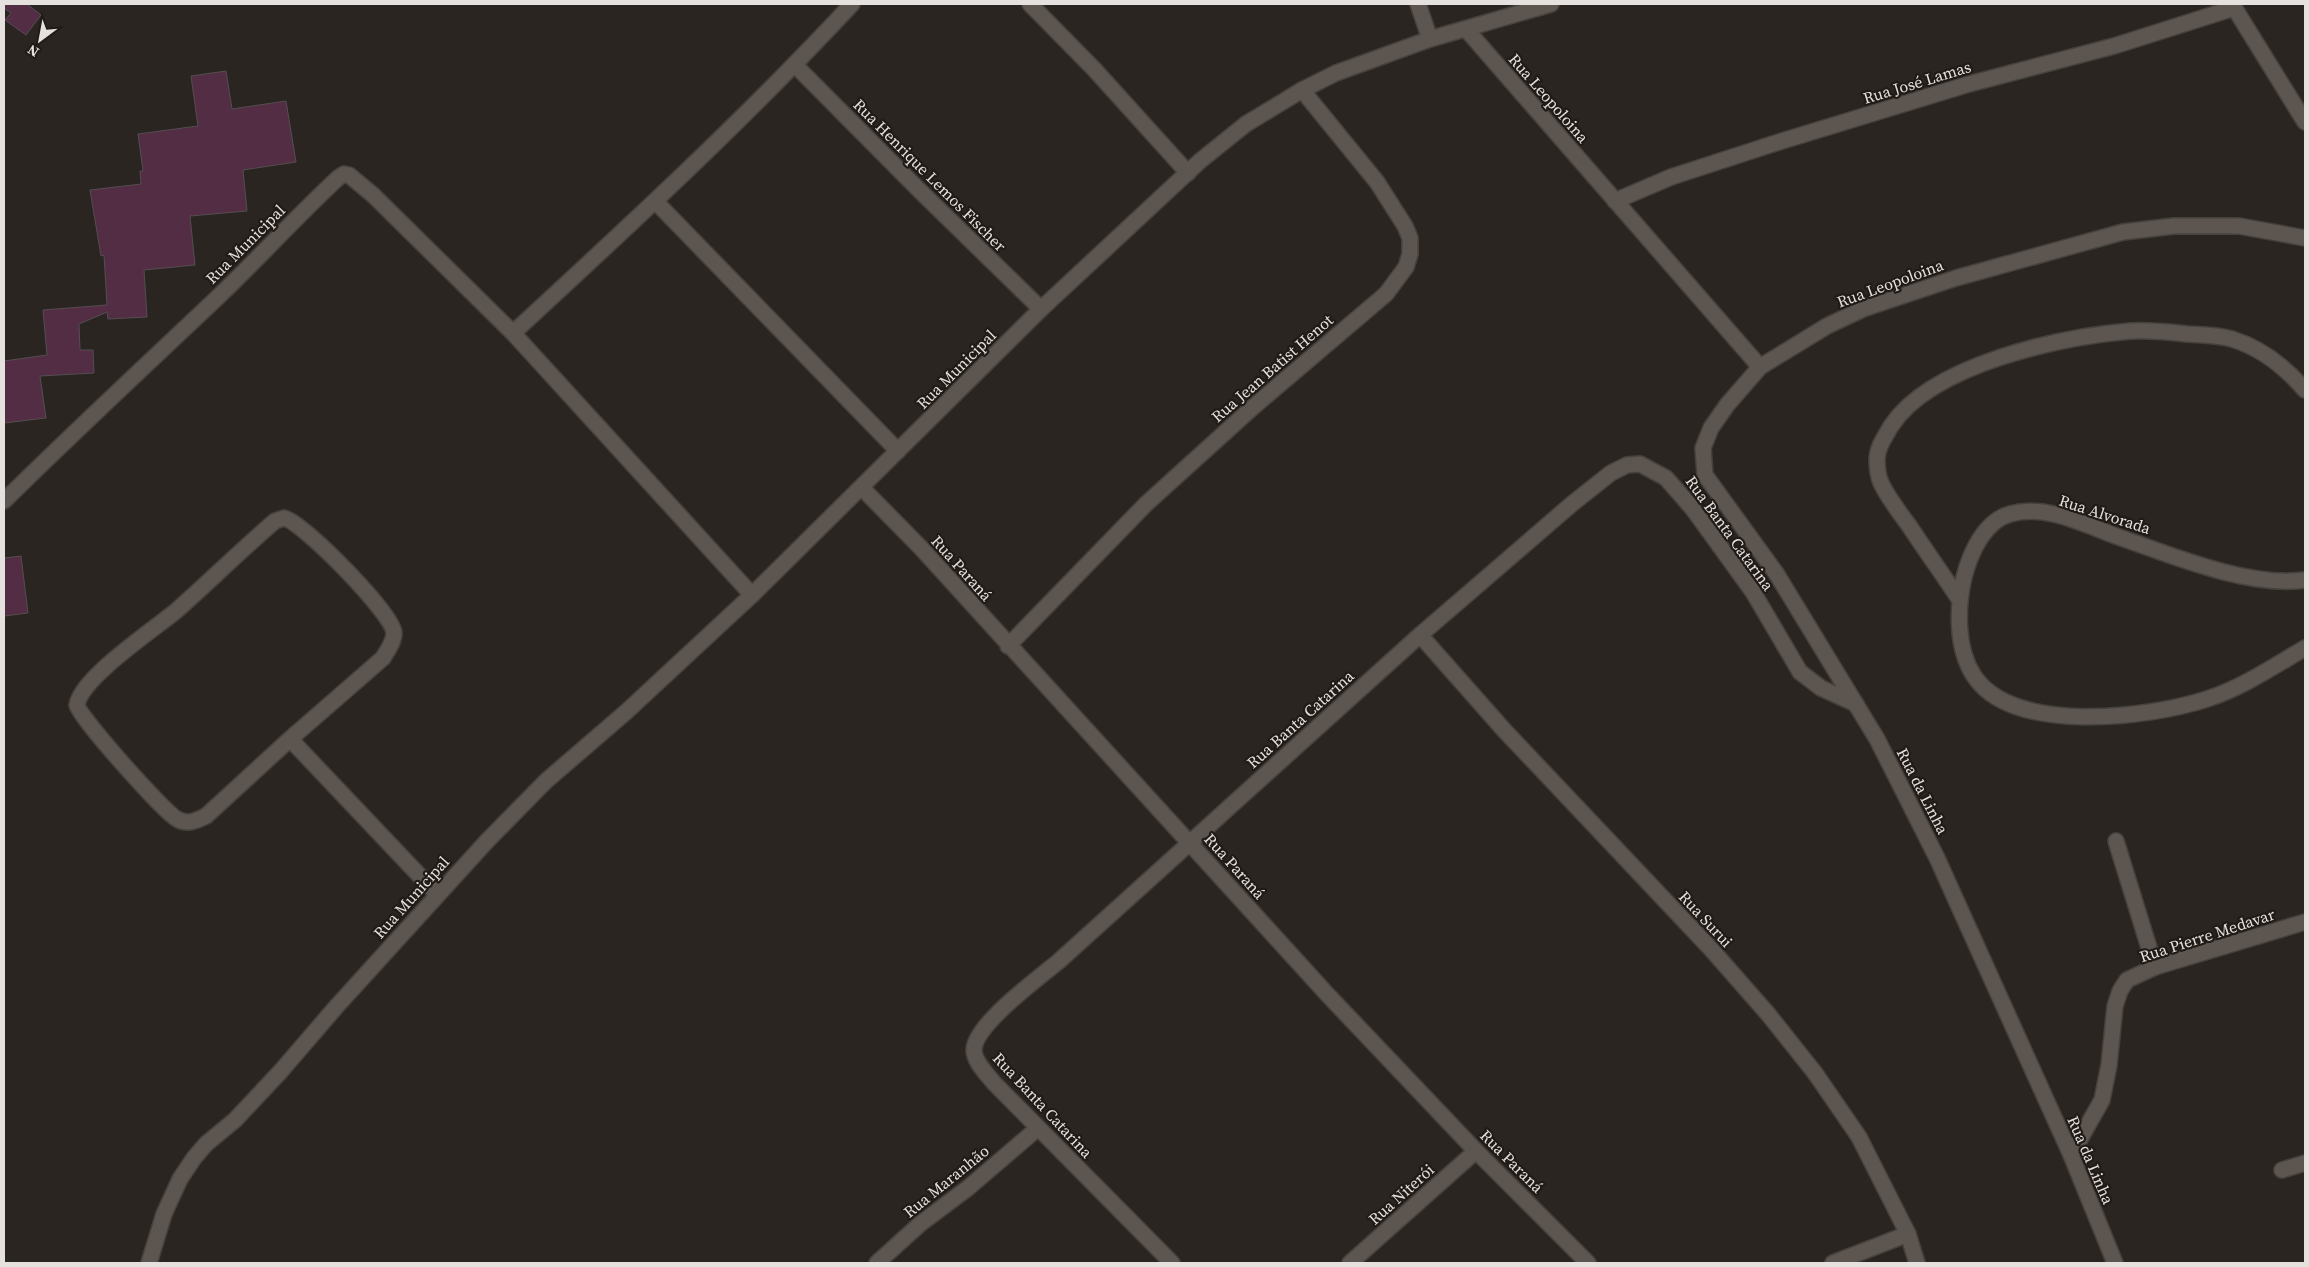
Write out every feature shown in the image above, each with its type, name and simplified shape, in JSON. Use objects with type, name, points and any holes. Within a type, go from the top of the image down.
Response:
[{"type":"street","points":[[514,333],[656,202],[795,65],[852,4]]},
{"type":"street","points":[[1030,4],[1094,69],[1188,173]]},
{"type":"street","points":[[1418,4],[1430,40]]},
{"type":"street","name":"Rua Municipal","points":[[149,1263],[164,1214],[180,1179],[194,1158],[206,1144],[235,1120],[281,1071],[437,894],[546,781],[626,712],[752,595],[1041,309],[1221,142],[1302,90],[1336,73],[1430,40],[1551,4]]},
{"type":"street","points":[[2233,6],[2305,122]]},
{"type":"street","name":"Rua José Lamas","points":[[1615,201],[1671,177],[1782,141],[1969,84],[2114,46],[2233,6]]},
{"type":"street","name":"Rua Leopoloina","points":[[1466,30],[1760,367],[1827,326],[1863,309],[1956,278],[2123,232],[2174,226],[2239,226],[2305,238]]},
{"type":"street","name":"Rua Henrique Lemos Fischer","points":[[795,65],[1041,309]]},
{"type":"street","name":"Rua Jean Batist Henot","points":[[1008,646],[1146,504],[1252,408],[1386,294],[1406,267],[1410,254],[1410,238],[1405,226],[1377,182],[1302,90]]},
{"type":"street","name":"Rua Municipal","points":[[4,501],[219,296],[299,215],[344,174],[354,178],[373,195],[514,333],[752,595]]},
{"type":"street","points":[[656,202],[898,451]]},
{"type":"street","points":[[1959,598],[1897,508],[1881,482],[1878,470],[1878,451],[1896,418],[1910,403],[1935,387],[1981,364],[2060,340],[2132,331],[2212,335],[2231,339],[2252,347],[2270,358],[2292,374],[2305,390]]},
{"type":"street","name":"Rua da Linha","points":[[1760,367],[1727,405],[1711,428],[1702,455],[1705,475],[1776,573],[1877,739],[1937,858],[2071,1155],[2115,1263]]},
{"type":"street","name":"Rua Banta Catarina","points":[[1172,1263],[994,1083],[975,1057],[975,1045],[980,1032],[1005,1007],[1420,635],[1572,503],[1611,473],[1627,465],[1640,464],[1666,478],[1693,509],[1752,592],[1800,672],[1822,688],[1856,704]]},
{"type":"street","name":"Rua Paraná","points":[[862,488],[921,548],[1008,646],[1326,993],[1476,1151],[1588,1263]]},
{"type":"street","name":"Rua Alvorada","points":[[2305,580],[2291,582],[2250,578],[2188,560],[2066,516],[2020,512],[2007,514],[1997,521],[1977,542],[1966,569],[1959,598],[1958,616],[1965,658],[1972,674],[1982,687],[1990,694],[2016,706],[2063,715],[2089,717],[2136,715],[2208,699],[2230,690],[2305,648]]},
{"type":"street","points":[[284,518],[296,522],[349,573],[391,622],[394,633],[390,647],[383,658],[290,739],[206,816],[198,820],[183,822],[171,816],[156,801],[88,723],[77,705],[81,695],[97,676],[175,611],[275,521],[284,518]]},
{"type":"street","name":"Rua Surui","points":[[1420,635],[1504,730],[1711,949],[1768,1014],[1815,1072],[1859,1137],[1908,1234],[1917,1263]]},
{"type":"street","points":[[290,739],[437,894]]},
{"type":"street","points":[[2116,842],[2155,968]]},
{"type":"street","name":"Rua Pierre Medavar","points":[[2071,1155],[2102,1100],[2109,1065],[2115,1006],[2126,980],[2155,968],[2305,922]]},
{"type":"street","name":"Rua Maranhão","points":[[877,1263],[920,1224],[968,1188],[1038,1128]]},
{"type":"street","name":"Rua Niterói","points":[[1350,1263],[1476,1151]]},
{"type":"street","points":[[2282,1170],[2305,1163]]},
{"type":"street","points":[[1833,1263],[1908,1234]]},
{"type":"building","points":[[4,4],[27,4],[41,15],[26,35],[5,20],[11,13],[4,8]]},
{"type":"building","points":[[226,71],[232,109],[286,101],[296,162],[243,170],[247,211],[190,216],[195,265],[144,270],[147,317],[108,319],[107,312],[79,324],[80,350],[93,350],[94,373],[40,376],[46,418],[4,423],[4,361],[47,355],[43,310],[107,305],[104,255],[101,256],[90,190],[141,184],[140,171],[143,171],[138,134],[198,126],[191,76]]},
{"type":"building","points":[[21,556],[28,613],[4,616],[4,558]]}]
